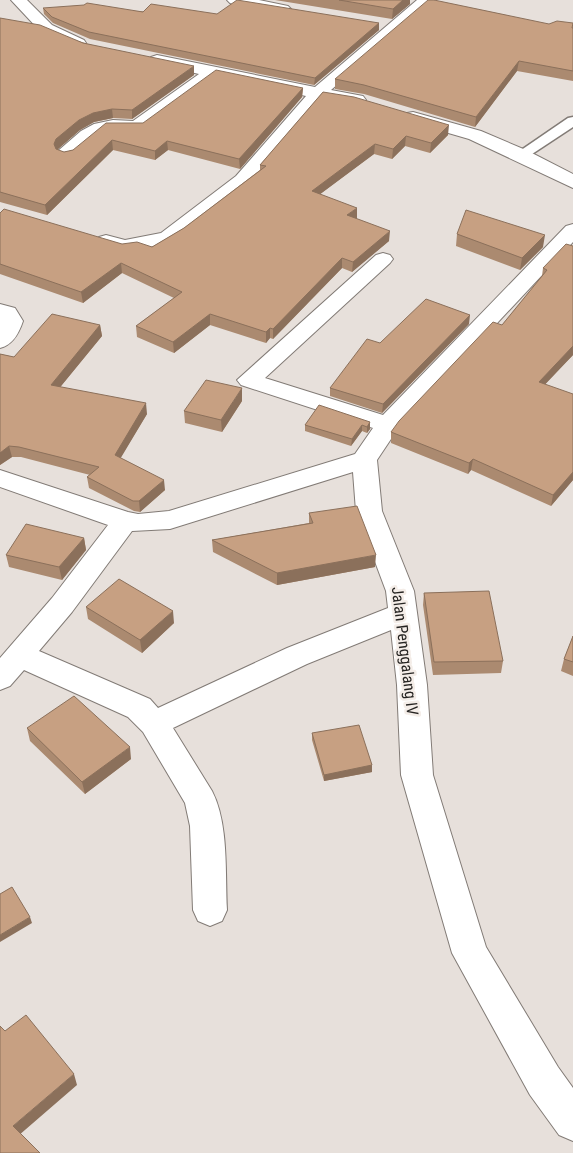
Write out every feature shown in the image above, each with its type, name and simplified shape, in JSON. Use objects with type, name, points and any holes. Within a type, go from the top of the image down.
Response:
[{"type":"street","points":[[236,0],[297,11]]},
{"type":"street","points":[[86,236],[124,246],[147,244],[168,238],[243,180],[318,93],[426,0],[444,5]]},
{"type":"street","points":[[16,5],[46,28],[84,45],[93,47]]},
{"type":"street","points":[[18,23],[46,28]]},
{"type":"street","points":[[376,23],[396,26]]},
{"type":"street","points":[[139,56],[375,105]]},
{"type":"street","points":[[66,154],[90,133],[104,126],[112,124],[137,126],[214,71]]},
{"type":"street","points":[[394,111],[475,136],[520,155],[573,182]]},
{"type":"street","points":[[0,478],[125,520],[138,522],[170,520],[364,460],[388,425],[573,230]]},
{"type":"street","points":[[383,259],[250,380],[388,425]]},
{"type":"street","points":[[0,311],[7,313],[12,321],[9,330],[0,341]]},
{"type":"street","name":"Jalan Penggalang IV","points":[[364,460],[369,511],[400,591],[412,685],[418,775],[470,954],[544,1081],[573,1121]]},
{"type":"street","points":[[0,678],[62,605],[125,520]]},
{"type":"street","points":[[154,723],[297,656],[403,614]]},
{"type":"street","points":[[20,655],[139,708],[154,723],[201,801],[206,826],[210,910]]},
{"type":"lane","points":[[520,155],[573,121]]},
{"type":"building","points":[[237,0],[379,23],[315,78],[89,32],[52,17],[43,8],[84,5],[87,3],[143,12],[151,4],[217,14]]},
{"type":"building","points":[[339,0],[403,0],[393,9]]},
{"type":"building","points":[[428,0],[549,24],[557,21],[573,23],[573,71],[519,61],[476,117],[364,85],[335,79]]},
{"type":"building","points":[[0,18],[40,25],[83,43],[194,66],[132,110],[112,109],[93,113],[79,120],[56,139],[54,144],[56,149],[64,152],[73,150],[106,123],[143,123],[216,70],[303,88],[239,159],[167,141],[155,151],[112,140],[45,205],[0,192]]},
{"type":"building","points":[[323,92],[354,97],[449,125],[431,143],[406,136],[393,149],[375,144],[312,191],[357,208],[347,215],[390,231],[353,262],[342,258],[273,329],[270,328],[266,332],[210,314],[173,342],[136,326],[182,292],[121,263],[81,292],[0,264],[0,213],[4,209],[122,244],[137,242],[152,247],[184,228],[266,166],[260,165]]},
{"type":"building","points":[[466,210],[545,235],[522,258],[457,234]]},
{"type":"building","points":[[566,244],[573,246],[573,346],[539,382],[573,394],[573,472],[553,495],[473,459],[469,463],[391,432],[399,421],[493,322],[502,325],[547,270],[543,268]]},
{"type":"building","points":[[426,299],[470,315],[383,404],[330,388],[367,339],[380,343]]},
{"type":"building","points":[[52,314],[100,325],[51,385],[146,403],[115,455],[164,480],[139,501],[133,501],[87,477],[99,467],[19,447],[9,446],[0,453],[0,354],[14,357]]},
{"type":"building","points":[[206,380],[242,388],[221,420],[184,411]]},
{"type":"building","points":[[319,405],[370,422],[367,427],[362,425],[352,439],[305,425]]},
{"type":"building","points":[[357,506],[376,555],[277,573],[212,540],[313,523],[309,513]]},
{"type":"building","points":[[26,524],[84,538],[59,567],[6,555]]},
{"type":"building","points":[[119,579],[173,611],[140,640],[86,607]]},
{"type":"building","points":[[489,591],[503,661],[434,662],[424,593]]},
{"type":"building","points":[[573,636],[573,662],[564,659]]},
{"type":"building","points":[[74,696],[130,747],[82,782],[27,728]]},
{"type":"building","points":[[359,725],[372,765],[324,775],[312,733]]},
{"type":"building","points":[[12,887],[30,917],[0,935],[0,894]]},
{"type":"building","points":[[26,1015],[74,1074],[13,1126],[40,1153],[0,1153],[0,1026],[5,1031]]}]
